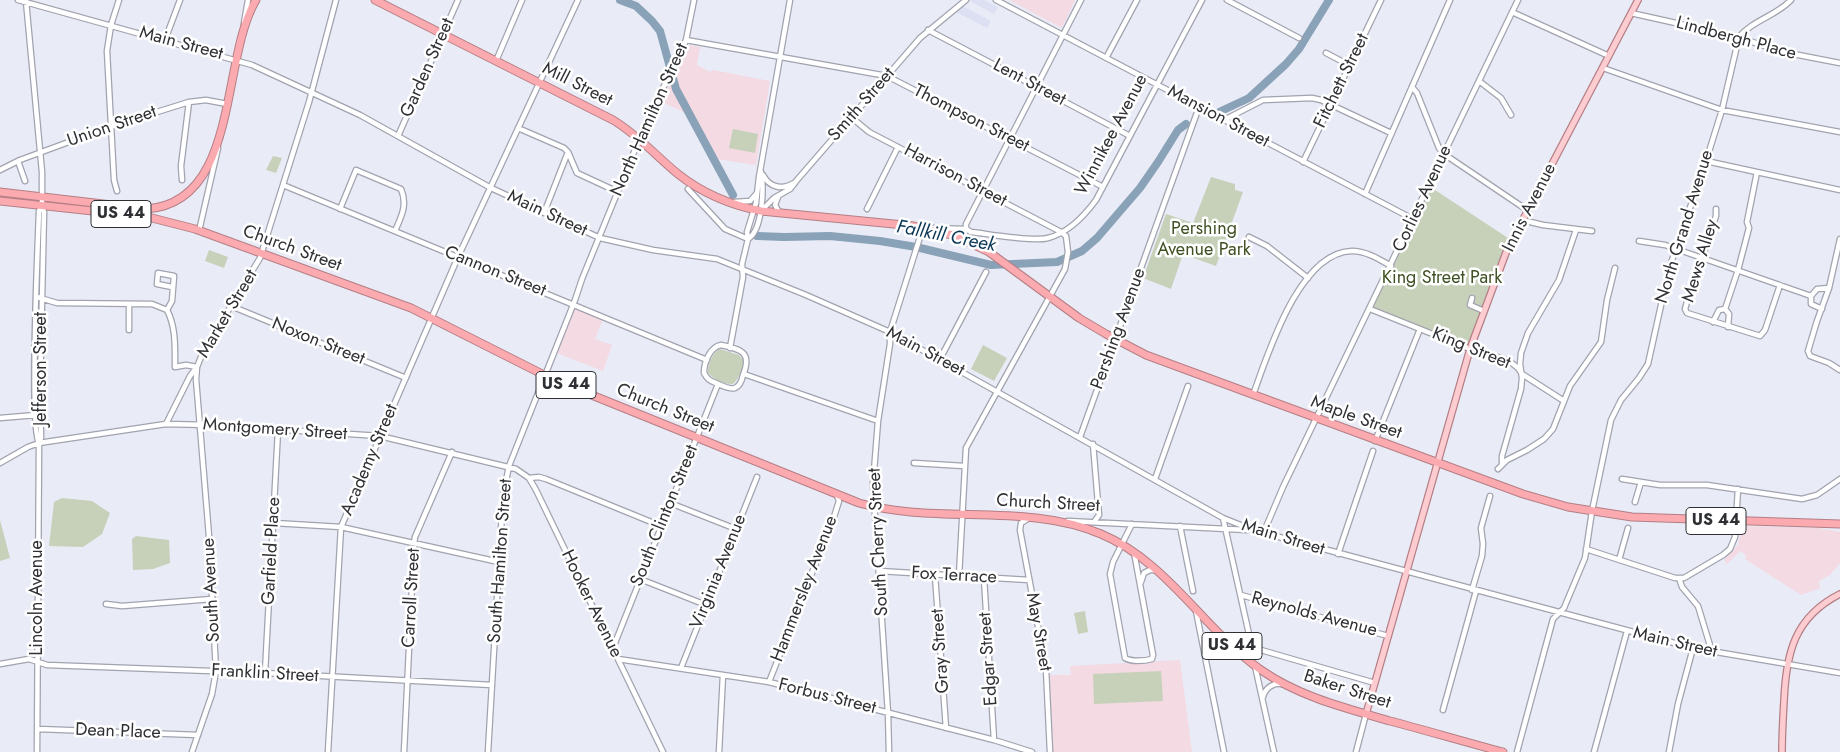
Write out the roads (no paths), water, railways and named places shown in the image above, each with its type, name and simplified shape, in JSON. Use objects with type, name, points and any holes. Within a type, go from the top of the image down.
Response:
[{"type":"highway","name":"US 44","points":[[0,192],[146,209],[176,201],[189,192],[206,170],[221,129],[243,36],[256,0]]},
{"type":"highway","name":"Mill Street","points":[[375,0],[606,116],[640,138],[677,173],[700,189],[725,201],[758,210]]},
{"type":"highway","name":"Church Street","points":[[0,201],[148,217],[199,231],[397,303],[432,318],[544,375],[837,496],[875,508],[1056,521]]},
{"type":"highway","name":"Winnikee Avenue","points":[[758,210],[916,226],[941,232],[976,245],[1001,260],[1049,296]]},
{"type":"highway","name":"US 44","points":[[1049,296],[1079,318],[1115,340]]},
{"type":"highway","name":"Maple Street","points":[[1115,340],[1161,361],[1538,500],[1592,512]]},
{"type":"highway","name":"US 44","points":[[1592,512],[1648,519],[1840,524]]},
{"type":"highway","name":"Baker Street","points":[[1056,521],[1086,528],[1134,551],[1160,572],[1226,639],[1255,665],[1288,686],[1323,702],[1503,752]]},
{"type":"main road","name":"Innis Avenue","points":[[1366,714],[1470,348],[1507,250],[1638,0]]},
{"type":"main road","points":[[1782,752],[1786,665],[1793,643],[1802,625],[1817,609],[1840,594]]},
{"type":"street","name":"Main Street","points":[[18,0],[237,60],[269,72],[360,115],[490,188],[600,238],[652,250],[717,259],[743,268],[890,332],[1223,518],[1253,530],[1627,632],[1712,652],[1840,673]]},
{"type":"street","points":[[117,191],[114,180],[107,51],[111,25],[119,0]]},
{"type":"street","points":[[165,40],[180,0]]},
{"type":"street","points":[[243,36],[248,0]]},
{"type":"street","name":"Market Street","points":[[200,425],[196,367],[203,352],[258,264],[262,254],[336,0]]},
{"type":"street","name":"Garden Street","points":[[398,136],[458,0]]},
{"type":"street","points":[[496,61],[522,0]]},
{"type":"street","name":"Academy Street","points":[[328,752],[341,527],[458,257],[578,0]]},
{"type":"street","name":"North Hamilton Street","points":[[600,238],[640,138],[686,40],[694,0]]},
{"type":"street","points":[[758,210],[758,189],[790,0]]},
{"type":"street","name":"Smith Street","points":[[758,210],[772,199],[790,189],[928,30],[966,0]]},
{"type":"street","name":"Mansion Street","points":[[996,0],[1413,219]]},
{"type":"street","points":[[966,229],[966,224],[1081,0]]},
{"type":"street","points":[[1106,58],[1137,0]]},
{"type":"street","name":"Winnikee Avenue","points":[[925,228],[966,229],[971,232],[1037,239],[1048,238],[1078,221],[1088,211],[1103,188],[1202,0]]},
{"type":"street","points":[[1227,0],[1299,38]]},
{"type":"street","name":"Fitchett Street","points":[[1303,162],[1381,0]]},
{"type":"street","points":[[1365,194],[1450,0]]},
{"type":"street","name":"Corlies Avenue","points":[[1264,534],[1283,487],[1518,0]]},
{"type":"street","points":[[1739,37],[1747,29],[1784,8],[1790,0]]},
{"type":"street","name":"Jefferson Street","points":[[26,1],[44,214],[34,415],[36,438],[39,443]]},
{"type":"street","points":[[1512,12],[1609,56]]},
{"type":"street","name":"Lindbergh Place","points":[[1632,14],[1739,37],[1783,52],[1840,63]]},
{"type":"street","name":"Lent Street","points":[[928,30],[1130,136]]},
{"type":"street","name":"North Grand Avenue","points":[[1517,752],[1553,619],[1564,608],[1583,567],[1611,420],[1620,400],[1648,364],[1665,284],[1722,110],[1739,37]]},
{"type":"street","name":"Thompson Street","points":[[686,40],[780,55],[887,76],[1103,188]]},
{"type":"street","points":[[1326,53],[1350,65]]},
{"type":"street","points":[[1603,68],[1722,110],[1840,132]]},
{"type":"street","points":[[1479,81],[1501,98],[1511,115]]},
{"type":"street","points":[[1412,87],[1439,148],[1444,154],[1527,210]]},
{"type":"street","points":[[1224,120],[1259,101],[1267,99],[1312,98],[1331,104],[1391,133]]},
{"type":"street","name":"Union Street","points":[[0,170],[40,152],[112,126],[189,102],[206,100],[227,104]]},
{"type":"street","points":[[182,180],[181,166],[189,102]]},
{"type":"street","name":"Pershing Avenue","points":[[1080,438],[1199,107]]},
{"type":"street","name":"Harrison Street","points":[[851,118],[866,130],[1061,232]]},
{"type":"street","points":[[518,128],[564,148],[568,152],[577,173],[618,192]]},
{"type":"street","points":[[199,231],[217,156],[221,129]]},
{"type":"street","points":[[867,209],[898,147]]},
{"type":"street","points":[[544,213],[568,152]]},
{"type":"street","points":[[18,161],[25,181]]},
{"type":"street","points":[[1706,161],[1840,190]]},
{"type":"street","points":[[340,209],[356,170],[400,189],[404,206],[395,231]]},
{"type":"street","points":[[761,171],[767,182],[778,187],[786,187],[797,180]]},
{"type":"street","points":[[730,348],[743,277],[748,238],[747,232],[758,210],[762,189],[761,171]]},
{"type":"street","points":[[1725,309],[1749,228],[1747,222],[1757,172]]},
{"type":"street","name":"Cannon Street","points":[[283,186],[707,360]]},
{"type":"street","points":[[688,189],[728,231],[748,238]]},
{"type":"street","points":[[700,189],[706,209]]},
{"type":"street","points":[[725,201],[748,202],[754,198],[758,189]]},
{"type":"street","points":[[781,194],[776,199],[775,205],[777,210],[782,213]]},
{"type":"street","name":"Mews Alley","points":[[1713,322],[1686,313],[1685,309],[1716,216],[1716,209]]},
{"type":"street","points":[[1522,220],[1543,225],[1592,231]]},
{"type":"street","name":"South Cherry Street","points":[[889,752],[873,475],[890,332],[918,243],[920,233],[916,226]]},
{"type":"street","points":[[1502,463],[1502,456],[1521,389],[1521,353],[1528,334],[1559,280],[1576,230]]},
{"type":"street","points":[[959,576],[964,466],[967,447],[1066,262],[1068,254],[1066,236],[1061,232]]},
{"type":"street","points":[[1248,237],[1266,246],[1308,278]]},
{"type":"street","name":"South Hamilton Street","points":[[488,752],[499,562],[504,496],[509,466],[582,279],[600,238]]},
{"type":"street","points":[[1840,239],[1830,288],[1817,320],[1808,355],[1840,370]]},
{"type":"street","points":[[1639,241],[1676,249],[1811,296]]},
{"type":"street","points":[[1254,395],[1282,321],[1293,300],[1308,278],[1330,257],[1346,252],[1367,254],[1391,266]]},
{"type":"street","points":[[1498,469],[1502,463],[1544,439],[1553,429],[1564,401],[1577,376],[1601,342],[1607,300],[1615,268]]},
{"type":"street","points":[[940,359],[986,272]]},
{"type":"street","points":[[1725,309],[1719,310],[1713,322],[1757,336],[1762,335],[1780,285]]},
{"type":"street","points":[[167,310],[172,301],[172,286]]},
{"type":"street","points":[[1822,309],[1811,304],[1811,296],[1817,289],[1830,288]]},
{"type":"street","name":"Jefferson Street","points":[[39,443],[41,438],[40,298]]},
{"type":"street","points":[[40,298],[57,303],[152,304],[167,310],[172,321],[174,333],[175,366],[186,365],[196,367],[166,424]]},
{"type":"street","points":[[1472,298],[1470,306],[1484,311]]},
{"type":"street","points":[[129,330],[130,304]]},
{"type":"street","name":"Noxon Street","points":[[231,306],[406,378]]},
{"type":"street","name":"King Street","points":[[1370,309],[1470,348],[1508,360],[1522,374],[1564,401]]},
{"type":"street","points":[[1725,309],[1729,314],[1728,327]]},
{"type":"street","points":[[1375,441],[1420,329]]},
{"type":"street","points":[[721,345],[730,348],[746,355],[748,363],[739,385],[734,388],[729,388],[708,379],[705,376],[704,368],[712,350],[716,346],[721,345]]},
{"type":"street","points":[[744,374],[878,421]]},
{"type":"street","name":"South Clinton Street","points":[[613,648],[718,384]]},
{"type":"street","points":[[1154,479],[1188,386]]},
{"type":"street","points":[[0,418],[40,415]]},
{"type":"street","name":"Montgomery Street","points":[[0,463],[28,446],[39,443],[166,424],[380,436],[509,466]]},
{"type":"street","name":"South Avenue","points":[[192,752],[212,694],[216,671],[200,425]]},
{"type":"street","name":"Garfield Place","points":[[266,673],[278,430]]},
{"type":"street","name":"Lincoln Avenue","points":[[38,752],[39,443]]},
{"type":"street","points":[[1093,444],[1099,515],[1094,522]]},
{"type":"street","points":[[1338,554],[1374,451]]},
{"type":"street","name":"Carroll Street","points":[[404,752],[415,537],[452,452]]},
{"type":"street","points":[[914,463],[964,466]]},
{"type":"street","points":[[509,466],[524,473],[529,478],[539,477],[546,479],[662,526]]},
{"type":"street","name":"Virginia Avenue","points":[[681,668],[757,477]]},
{"type":"street","name":"Hooker Avenue","points":[[529,478],[662,752]]},
{"type":"street","points":[[1622,479],[1660,484],[1707,485],[1802,499],[1817,495],[1840,479]]},
{"type":"street","points":[[1635,502],[1641,482]]},
{"type":"street","points":[[1586,549],[1684,578],[1730,549],[1735,537],[1738,489]]},
{"type":"street","name":"Hammersley Avenue","points":[[769,682],[834,516],[839,501],[837,496]]},
{"type":"street","points":[[1443,710],[1482,556],[1481,528],[1490,496]]},
{"type":"street","points":[[670,504],[736,529]]},
{"type":"street","points":[[1099,515],[1110,523]]},
{"type":"street","name":"May Street","points":[[1029,518],[1021,523],[1020,530],[1046,669],[1050,752]]},
{"type":"street","points":[[1223,518],[1251,643],[1254,648],[1375,683]]},
{"type":"street","name":"Church Street","points":[[1056,521],[1253,530]]},
{"type":"street","points":[[274,523],[341,527],[499,562]]},
{"type":"street","points":[[1132,524],[1113,562],[1110,574],[1126,660],[1149,660],[1153,657],[1134,551]]},
{"type":"street","points":[[1180,526],[1193,592]]},
{"type":"street","points":[[1619,560],[1628,528]]},
{"type":"street","points":[[1141,586],[1141,578],[1144,574],[1153,570],[1160,572]]},
{"type":"street","name":"Fox Terrace","points":[[879,571],[1029,580]]},
{"type":"street","name":"Gray Street","points":[[935,575],[946,728]]},
{"type":"street","name":"Edgar Street","points":[[984,578],[994,740]]},
{"type":"street","points":[[1679,578],[1682,587],[1698,606],[1712,652]]},
{"type":"street","points":[[640,579],[706,604]]},
{"type":"street","name":"Reynolds Avenue","points":[[1241,595],[1388,636]]},
{"type":"street","points":[[106,604],[122,606],[212,599]]},
{"type":"street","points":[[1195,608],[1224,752]]},
{"type":"street","points":[[1594,752],[1627,632]]},
{"type":"street","points":[[1204,648],[1210,637],[1215,635],[1226,639]]},
{"type":"street","points":[[1669,752],[1678,704],[1693,648]]},
{"type":"street","name":"Franklin Street","points":[[0,664],[29,659],[47,665],[266,673],[492,685]]},
{"type":"street","name":"Forbus Street","points":[[618,659],[769,682],[994,740],[1032,752]]},
{"type":"street","points":[[1255,665],[1274,752]]},
{"type":"street","points":[[719,752],[723,674]]},
{"type":"street","points":[[1263,698],[1264,692],[1273,685],[1288,686]]},
{"type":"street","points":[[1356,752],[1366,714]]},
{"type":"street","name":"Dean Place","points":[[38,728],[198,735]]},
{"type":"waterway","name":"Fallkill Creek","points":[[620,0],[636,6],[660,31],[676,89],[733,195]]},
{"type":"waterway","name":"Fallkill Creek","points":[[1219,112],[1249,98],[1286,64],[1299,49],[1329,0]]},
{"type":"waterway","name":"Fallkill Creek","points":[[757,236],[830,236],[880,241],[916,247],[991,265],[1057,262],[1082,251],[1097,238],[1140,188],[1178,130],[1186,124]]},
{"type":"park label","name":"Pershing Avenue Park","points":[[1204,240]]},
{"type":"park label","name":"King Street Park","points":[[1442,279]]}]
